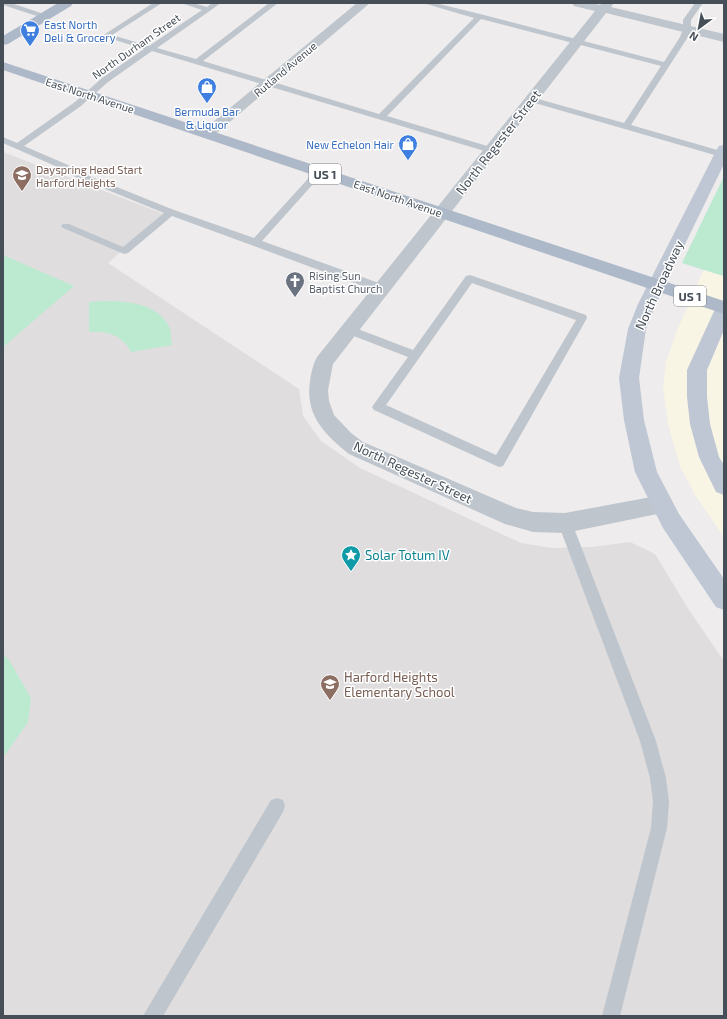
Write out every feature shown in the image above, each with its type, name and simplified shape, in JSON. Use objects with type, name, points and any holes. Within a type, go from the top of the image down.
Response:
[{"type":"main road","points":[[3,41],[67,3]]},
{"type":"main road","name":"East North Avenue","points":[[3,66],[724,308]]},
{"type":"main road","name":"North Broadway","points":[[723,151],[637,329],[629,378],[634,420],[646,472],[671,521],[724,599]]},
{"type":"main road","points":[[724,308],[697,370],[697,397],[700,424],[709,457],[724,486]]},
{"type":"street","name":"Rutland Avenue","points":[[207,134],[364,3]]},
{"type":"street","points":[[578,3],[605,6],[724,38]]},
{"type":"street","name":"North Regester Street","points":[[605,6],[491,150],[443,214],[324,362],[318,382],[318,401],[326,421],[341,437],[356,448],[513,517],[533,522],[566,523],[662,504]]},
{"type":"lane","points":[[4,3],[46,16]]},
{"type":"lane","points":[[158,3],[106,36],[491,150]]},
{"type":"lane","points":[[185,3],[208,9]]},
{"type":"lane","name":"North Durham Street","points":[[18,146],[78,104],[105,80],[217,3]]},
{"type":"lane","points":[[198,62],[274,3]]},
{"type":"lane","points":[[427,3],[666,65]]},
{"type":"lane","points":[[626,127],[684,38],[687,29],[687,20],[699,3]]},
{"type":"lane","points":[[381,117],[480,16]]},
{"type":"lane","points":[[531,99],[626,127],[723,151]]},
{"type":"lane","points":[[3,140],[65,167],[69,172],[171,212],[383,289]]},
{"type":"lane","points":[[256,242],[318,172]]},
{"type":"lane","points":[[66,226],[124,251],[171,212]]},
{"type":"lane","points":[[470,278],[582,318],[499,462],[378,407],[415,355],[470,278]]},
{"type":"lane","points":[[350,330],[415,355]]},
{"type":"lane","points":[[566,523],[648,741],[658,778],[661,802],[659,828],[612,1016]]},
{"type":"lane","points":[[152,1016],[277,806]]},
{"type":"shaded area","points":[[3,152],[164,214],[108,263],[299,389],[303,416],[321,441],[360,468],[521,543],[552,548],[592,547],[630,542],[655,554],[689,610],[724,661],[724,1016],[3,1016]]},
{"type":"shaded area","points":[[724,224],[724,537],[695,495],[680,466],[668,424],[663,387],[666,362],[678,328]]},
{"type":"green space","points":[[724,176],[724,273],[723,276],[682,263]]},
{"type":"green space","points":[[3,255],[74,286],[3,347]]},
{"type":"green space","points":[[102,301],[139,304],[156,312],[169,326],[172,345],[131,352],[119,338],[114,335],[102,332],[89,332],[89,302]]},
{"type":"green space","points":[[3,654],[9,660],[31,698],[28,722],[3,758]]},
{"type":"place","name":"East North Deli & Grocery","points":[[30,47]]},
{"type":"place","name":"Bermuda Bar & Liquor","points":[[207,104]]},
{"type":"place","name":"New Echelon Hair","points":[[408,161]]},
{"type":"place","name":"Dayspring Head Start Harford Heights","points":[[22,192]]},
{"type":"place","name":"Rising Sun Baptist Church","points":[[295,298]]},
{"type":"place","name":"Solar Totum IV","points":[[351,572]]},
{"type":"place","name":"Harford Heights Elementary School","points":[[330,701]]}]
